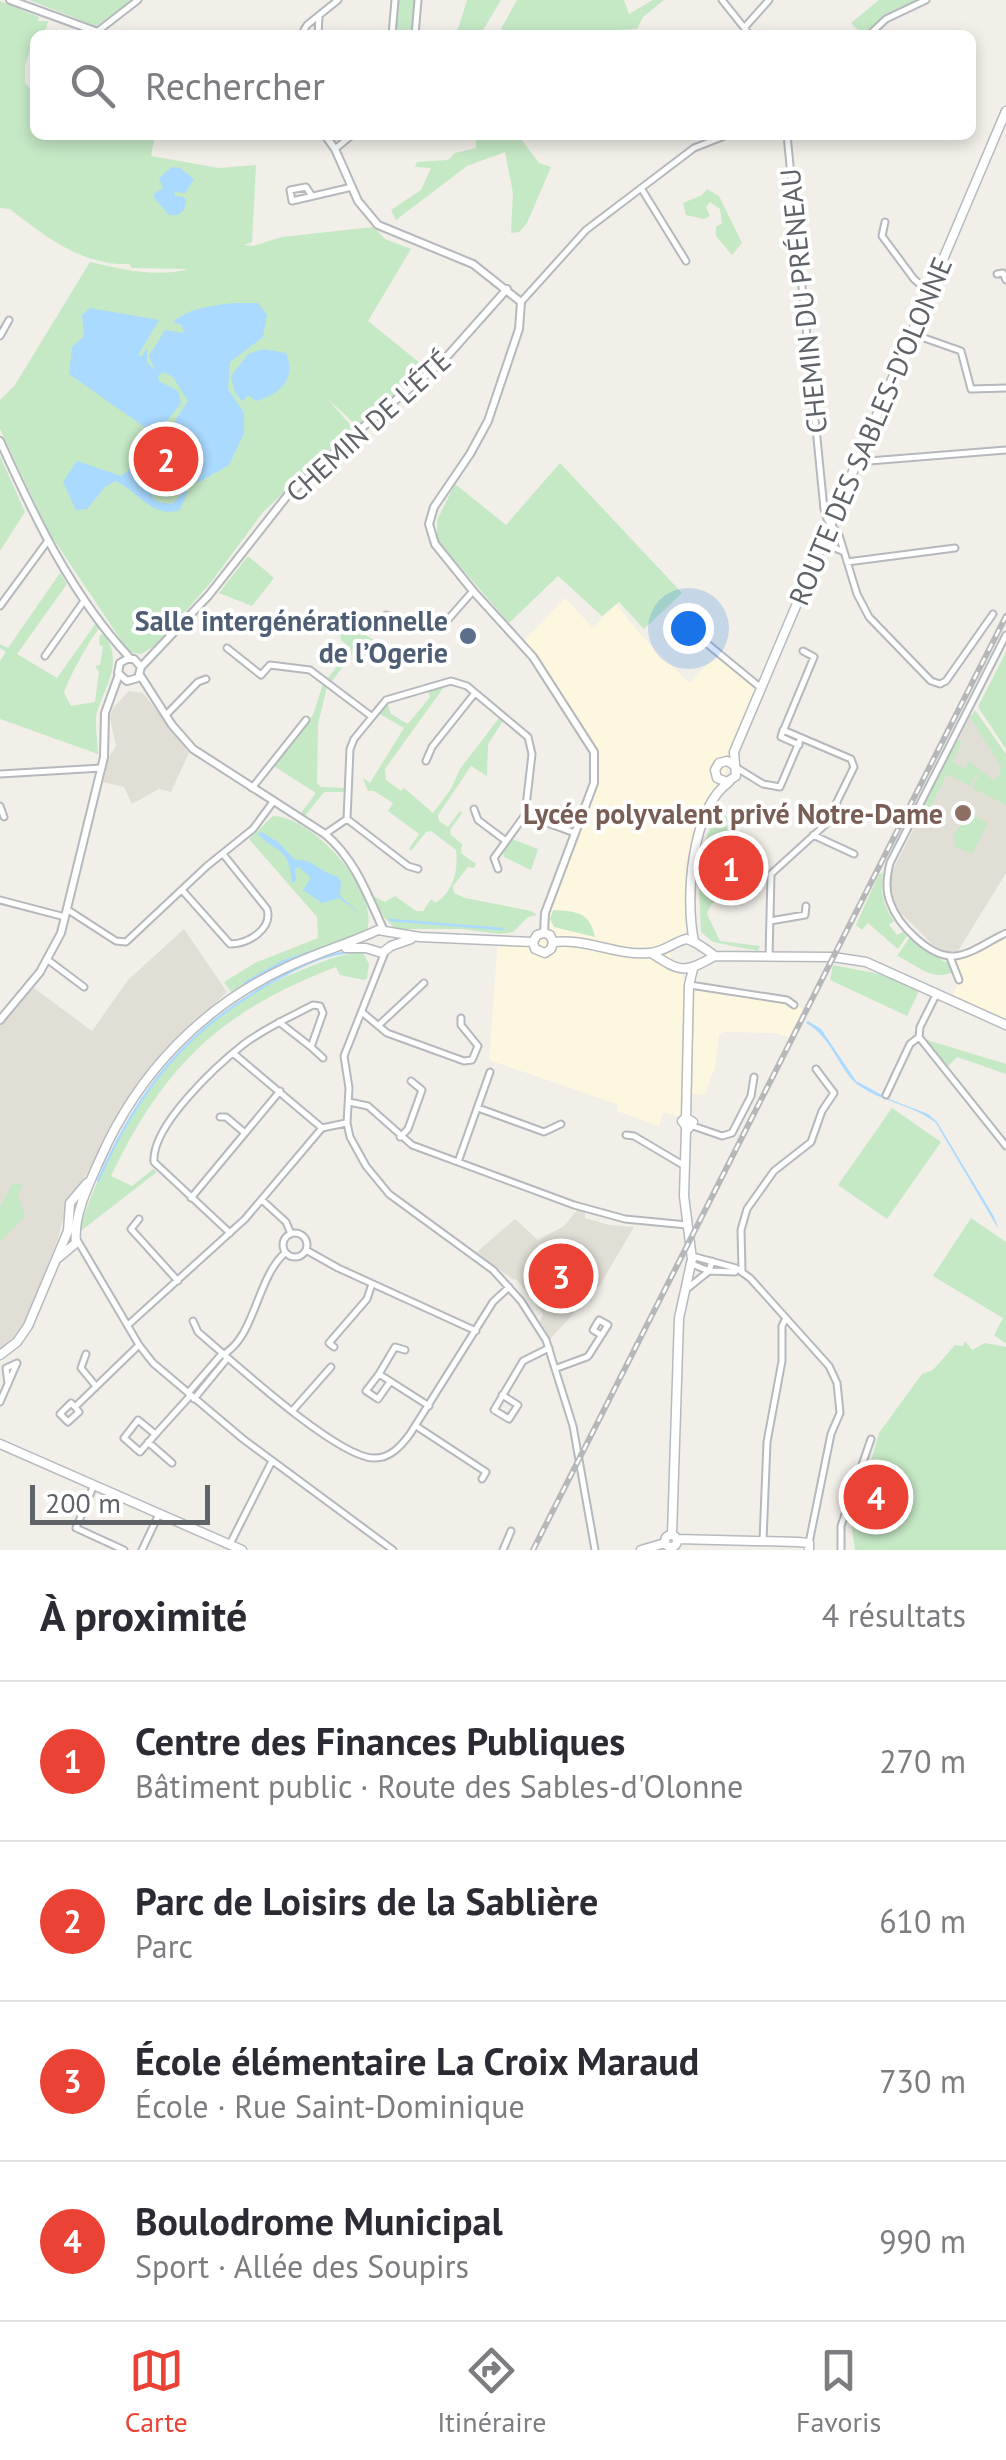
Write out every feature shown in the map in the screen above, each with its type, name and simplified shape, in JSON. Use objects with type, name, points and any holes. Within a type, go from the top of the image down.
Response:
[{"type":"main road","name":"ROUTE DES SABLES-D'OLONNE","points":[[735,766],[734,752],[1005,116]]},
{"type":"main road","name":"ROUTE DES SABLES-D'OLONNE","points":[[723,761],[734,752]]},
{"type":"main road","points":[[717,791],[731,781],[735,766],[723,761],[716,768],[717,791],[695,849],[690,926],[701,950],[715,956],[866,962],[1006,1026]]},
{"type":"main road","points":[[716,776],[722,782],[731,781]]},
{"type":"main road","points":[[651,953],[672,948],[690,926]]},
{"type":"main road","points":[[386,932],[388,949]]},
{"type":"main road","points":[[544,933],[554,942],[550,951],[542,953],[533,942],[536,935],[544,933]]},
{"type":"main road","points":[[0,1355],[25,1332],[70,1240],[76,1206],[131,1102],[170,1049],[192,1028],[263,979],[370,934],[533,942]]},
{"type":"main road","points":[[370,934],[371,950]]},
{"type":"main road","points":[[337,949],[388,949],[420,937]]},
{"type":"main road","points":[[681,940],[694,941]]},
{"type":"main road","points":[[554,942],[576,941],[651,953],[676,966],[697,965],[715,956]]},
{"type":"main road","points":[[672,948],[676,966],[689,985]]},
{"type":"main road","points":[[671,1543],[679,1318],[692,1260],[683,1166],[689,1127],[682,1120],[686,1118],[689,985],[701,950]]},
{"type":"main road","points":[[0,1444],[242,1550]]},
{"type":"main road","points":[[641,1550],[671,1543],[763,1541],[809,1547]]},
{"type":"street","points":[[10,0],[94,30]]},
{"type":"street","points":[[105,30],[138,0]]},
{"type":"street","points":[[306,30],[338,0]]},
{"type":"street","points":[[392,30],[394,0]]},
{"type":"street","points":[[415,30],[418,0]]},
{"type":"street","points":[[722,0],[747,30]]},
{"type":"street","points":[[745,27],[769,0]]},
{"type":"street","points":[[874,30],[886,19],[926,0]]},
{"type":"street","points":[[319,30],[320,16]]},
{"type":"street","points":[[329,140],[362,208],[378,225],[473,264],[522,302]]},
{"type":"street","points":[[335,149],[346,140]]},
{"type":"street","points":[[544,933],[546,913],[594,784],[594,752],[533,656],[473,592],[435,544],[430,524],[434,507],[488,421],[519,329],[522,302],[567,248],[694,148],[714,140]]},
{"type":"street","name":"CHEMIN DU PRÉNEAU","points":[[787,140],[826,516],[839,534],[860,602],[874,623],[936,684],[946,681],[993,614]]},
{"type":"street","points":[[312,196],[352,188]]},
{"type":"street","points":[[641,188],[686,261]]},
{"type":"street","points":[[885,222],[882,236],[914,279],[929,292]]},
{"type":"street","points":[[997,274],[1003,273],[1006,280]]},
{"type":"street","name":"CHEMIN DE L'ÉTÉ","points":[[112,693],[140,671],[209,595],[288,496],[358,431],[443,361],[507,290]]},
{"type":"street","points":[[0,336],[9,320]]},
{"type":"street","points":[[912,334],[961,350],[971,389],[1006,388]]},
{"type":"street","points":[[0,441],[47,542],[114,642],[132,659],[166,715],[193,749],[325,834],[346,856],[386,932]]},
{"type":"street","points":[[858,459],[1006,450]]},
{"type":"street","points":[[0,606],[47,542]]},
{"type":"street","points":[[824,543],[844,553]]},
{"type":"street","points":[[847,562],[955,548]]},
{"type":"street","points":[[386,615],[417,624],[444,624],[473,592]]},
{"type":"street","points":[[45,656],[85,600]]},
{"type":"street","points":[[694,633],[761,688]]},
{"type":"street","points":[[1006,634],[890,863],[886,882],[898,918],[937,953],[966,954],[1006,933]]},
{"type":"street","points":[[0,1020],[48,960],[67,914],[102,768],[106,713],[119,676],[114,642]]},
{"type":"street","points":[[228,648],[261,675],[270,665],[306,670],[371,716]]},
{"type":"street","points":[[770,956],[772,874],[826,824],[853,771],[853,761],[781,737],[814,656],[802,652]]},
{"type":"street","points":[[120,663],[152,655]]},
{"type":"street","points":[[306,670],[307,661]]},
{"type":"street","points":[[119,676],[149,691]]},
{"type":"street","points":[[166,715],[198,682],[206,679]]},
{"type":"street","points":[[347,819],[350,749],[371,716],[388,700],[446,682],[459,683],[476,693],[530,741],[526,815],[494,858],[498,870]]},
{"type":"street","points":[[426,761],[432,747],[476,693]]},
{"type":"street","points":[[252,788],[306,720]]},
{"type":"street","points":[[735,766],[774,788],[780,787],[800,741]]},
{"type":"street","points":[[0,784],[0,774],[102,768]]},
{"type":"street","points":[[731,781],[753,778]]},
{"type":"street","points":[[0,900],[67,914],[116,941],[126,942],[253,829],[273,802]]},
{"type":"street","points":[[0,806],[4,817]]},
{"type":"street","points":[[474,809],[478,820],[506,841]]},
{"type":"street","points":[[526,815],[576,833]]},
{"type":"street","points":[[325,834],[347,819]]},
{"type":"street","points":[[347,819],[408,866],[418,868]]},
{"type":"street","points":[[813,835],[854,854]]},
{"type":"street","points":[[182,890],[230,944],[240,944],[266,927],[270,918],[267,910],[223,854]]},
{"type":"street","points":[[370,934],[373,904]]},
{"type":"street","points":[[770,922],[805,915],[806,906]]},
{"type":"street","points":[[388,949],[344,1056],[347,1123],[358,1154],[389,1194],[484,1263],[521,1300],[549,1348],[573,1426],[594,1550]]},
{"type":"street","points":[[371,950],[378,972]]},
{"type":"street","points":[[950,956],[959,980]]},
{"type":"street","points":[[48,960],[84,987]]},
{"type":"street","points":[[380,1024],[424,983]]},
{"type":"street","points":[[689,985],[787,1000],[794,1005]]},
{"type":"street","points":[[936,993],[919,1037],[1006,1146]]},
{"type":"street","points":[[230,1233],[154,1162],[152,1155],[188,1097],[233,1053],[313,1005],[320,1006],[324,1013],[311,1047]]},
{"type":"street","points":[[363,1013],[387,1032],[464,1061],[472,1060],[478,1046],[460,1025],[461,1018]]},
{"type":"street","points":[[279,1022],[323,1058]]},
{"type":"street","points":[[886,1095],[910,1044],[919,1037]]},
{"type":"street","points":[[233,1053],[322,1128]]},
{"type":"street","points":[[742,1271],[742,1226],[747,1209],[774,1171],[811,1142],[819,1117],[834,1093],[816,1069]]},
{"type":"street","points":[[458,1162],[490,1072]]},
{"type":"street","points":[[689,1127],[722,1136],[732,1133],[751,1096],[754,1076]]},
{"type":"street","points":[[400,1137],[408,1129],[422,1090],[411,1081]]},
{"type":"street","points":[[191,1198],[280,1091]]},
{"type":"street","points":[[349,1102],[368,1106],[400,1137],[592,1211],[625,1220],[687,1225]]},
{"type":"street","points":[[478,1108],[544,1132],[560,1124]]},
{"type":"street","points":[[220,1116],[245,1133]]},
{"type":"street","points":[[128,1324],[230,1233],[322,1128],[347,1123]]},
{"type":"street","points":[[626,1136],[634,1136],[683,1166]]},
{"type":"street","points":[[262,1200],[286,1222],[292,1234]]},
{"type":"street","points":[[139,1218],[131,1228],[178,1281]]},
{"type":"street","points":[[286,1253],[284,1240],[292,1234],[303,1236],[306,1250]]},
{"type":"street","points":[[70,1240],[84,1250],[153,1363],[272,1461],[393,1550]]},
{"type":"street","points":[[306,1250],[476,1330]]},
{"type":"street","points":[[286,1253],[296,1258],[306,1250]]},
{"type":"street","points":[[155,1434],[138,1420],[124,1438],[140,1452],[226,1360],[226,1354],[244,1332],[274,1265],[286,1253]]},
{"type":"street","points":[[692,1260],[709,1271],[742,1271]]},
{"type":"street","points":[[692,1260],[712,1261],[742,1271],[836,1378],[839,1419],[831,1434],[809,1547]]},
{"type":"street","points":[[685,1292],[709,1271],[712,1261]]},
{"type":"street","points":[[334,1347],[330,1343],[366,1299],[372,1284]]},
{"type":"street","points":[[193,1321],[198,1332],[340,1446],[369,1458],[381,1458],[395,1451],[416,1426],[493,1302],[508,1287]]},
{"type":"street","points":[[763,1541],[766,1442],[786,1342],[782,1326],[786,1318]]},
{"type":"street","points":[[556,1368],[587,1357],[601,1336]]},
{"type":"street","points":[[74,1407],[139,1345]]},
{"type":"street","points":[[390,1382],[378,1399],[366,1391],[396,1347],[405,1350]]},
{"type":"street","points":[[502,1395],[518,1405],[510,1420],[494,1410],[502,1395],[523,1361],[549,1348]]},
{"type":"street","points":[[86,1354],[81,1368],[95,1384]]},
{"type":"street","points":[[292,1411],[331,1367]]},
{"type":"street","points":[[379,1374],[429,1406]]},
{"type":"street","points":[[0,1402],[8,1384]]},
{"type":"street","points":[[416,1426],[486,1472],[482,1479]]},
{"type":"street","points":[[841,1550],[841,1526],[870,1438]]},
{"type":"street","points":[[148,1442],[172,1462]]},
{"type":"street","points":[[230,1544],[272,1461]]},
{"type":"street","points":[[94,1485],[76,1528],[124,1550]]},
{"type":"street","points":[[142,1550],[158,1514]]},
{"type":"street","points":[[503,1550],[511,1531]]},
{"type":"shaded area","points":[[565,598],[593,628],[616,604],[689,683],[718,654],[761,688],[696,845],[690,926],[672,948],[671,960],[689,985],[787,1000],[803,1009],[790,1038],[776,1033],[719,1035],[715,1068],[704,1095],[686,1093],[683,1118],[664,1112],[659,1126],[617,1111],[617,1104],[489,1060],[498,940],[528,943],[544,932],[544,919],[594,784],[594,752],[521,644]]},
{"type":"shaded area","points":[[129,691],[143,693],[189,753],[171,792],[159,789],[132,804],[124,787],[103,782],[116,746],[110,718],[113,708]]},
{"type":"shaded area","name":"Lycée polyvalent privé Notre-Dame","points":[[971,714],[994,754],[1006,762],[1006,873],[958,951],[946,951],[933,945],[899,911],[893,898],[891,874]]},
{"type":"shaded area","points":[[184,929],[227,992],[163,1053],[116,1121],[67,1203],[58,1239],[21,1332],[0,1351],[0,1021],[30,985],[92,1031],[128,980]]},
{"type":"shaded area","points":[[1006,931],[1006,1020],[953,995],[961,979],[950,954],[964,952]]},
{"type":"shaded area","points":[[577,1210],[585,1212],[585,1218],[634,1227],[600,1285],[550,1339],[540,1321],[543,1314],[517,1280],[477,1252],[515,1219],[538,1240],[564,1226]]},
{"type":"green space","points":[[29,0],[133,0],[96,26]]},
{"type":"green space","points":[[397,0],[416,0],[413,30],[394,30]]},
{"type":"green space","points":[[467,0],[501,0],[483,30],[458,30]]},
{"type":"green space","points":[[517,0],[624,0],[629,14],[653,0],[664,0],[643,17],[637,29],[501,29]]},
{"type":"green space","points":[[879,0],[917,0],[883,17],[869,30],[858,30],[851,23]]},
{"type":"green space","points":[[0,1],[39,17],[38,21],[48,21],[44,30],[30,30],[25,83],[30,88],[30,140],[154,140],[151,156],[219,168],[256,165],[252,242],[244,245],[373,227],[385,239],[411,249],[368,321],[431,372],[357,426],[327,398],[353,428],[263,512],[212,581],[156,645],[141,654],[129,652],[48,531],[0,429],[0,400],[15,385],[90,262],[152,273],[188,269],[132,268],[129,264],[80,255],[50,239],[10,209],[0,208]]},
{"type":"green space","points":[[476,140],[522,140],[539,163],[551,167],[527,223],[519,232],[511,233],[513,193],[505,152],[467,166],[396,220],[391,210],[421,190],[431,168],[415,167],[417,162],[448,160],[455,153],[476,148]]},
{"type":"green space","points":[[707,189],[719,196],[742,243],[732,255],[716,236],[716,227],[722,223],[720,209],[710,202],[706,207],[710,216],[704,219],[686,215],[683,203]]},
{"type":"green space","points":[[0,456],[25,512],[0,551]]},
{"type":"green space","points":[[560,463],[682,593],[644,629],[619,602],[602,616],[558,576],[509,623],[437,540],[437,520],[455,484],[506,525]]},
{"type":"green space","points":[[248,556],[274,578],[252,606],[219,593]]},
{"type":"green space","points":[[60,573],[67,584],[17,654],[57,678],[96,623],[100,628],[64,693],[71,706],[95,702],[99,672],[95,666],[100,665],[100,635],[104,634],[113,664],[96,717],[98,754],[0,719],[0,661],[6,652],[0,644],[8,648]]},
{"type":"green space","points":[[355,628],[377,642],[377,649],[370,660],[355,651],[332,681],[328,678],[351,648],[341,640],[340,632]]},
{"type":"green space","points":[[1006,652],[1006,749],[978,707]]},
{"type":"green space","points":[[323,684],[327,687],[318,724],[317,783],[321,787],[344,788],[344,792],[324,792],[305,816],[301,813],[316,793],[272,765],[313,715]]},
{"type":"green space","points":[[444,687],[385,769],[386,780],[401,791],[404,788],[433,813],[460,769],[499,718],[503,721],[488,744],[487,776],[471,766],[438,815],[439,821],[448,827],[462,813],[450,830],[451,835],[462,844],[461,853],[476,864],[474,868],[468,867],[453,886],[454,893],[537,915],[528,917],[513,932],[395,929],[373,896],[385,902],[395,896],[416,911],[423,911],[431,899],[435,903],[446,894],[453,881],[456,850],[431,831],[411,851],[419,834],[388,811],[393,803],[368,791],[363,778],[370,783],[404,728],[378,713],[388,704],[391,714],[408,724],[430,697],[428,691]]},
{"type":"green space","points":[[975,710],[1006,754],[1006,805],[972,788],[976,774],[970,786],[947,774],[923,822],[917,816],[955,740],[962,742],[952,762],[965,769],[969,761],[993,780],[999,776],[1001,766],[970,718]]},
{"type":"green space","points":[[718,807],[736,828],[729,839],[719,838],[712,872],[727,879],[734,877],[730,901],[715,901],[707,914],[720,941],[760,946],[758,951],[713,942],[701,932],[700,876],[706,839]]},
{"type":"green space","points":[[968,813],[988,823],[972,854],[954,846],[956,840],[952,838]]},
{"type":"green space","points":[[273,816],[289,819],[306,829],[340,859],[364,897],[366,932],[302,957],[231,992],[224,982],[255,963],[318,938],[317,917],[249,839]]},
{"type":"green space","points":[[512,839],[538,849],[531,870],[504,857],[503,850]]},
{"type":"green space","points":[[883,873],[883,898],[894,921],[889,925],[897,935],[903,932],[907,936],[898,949],[868,923],[862,930],[856,925],[879,874]]},
{"type":"green space","points":[[553,910],[581,914],[590,922],[595,937],[554,927],[550,919]]},
{"type":"green space","points":[[910,937],[949,962],[955,971],[932,974],[897,956]]},
{"type":"green space","points":[[363,953],[369,964],[364,980],[340,975],[336,967],[260,1003],[200,1046],[152,1103],[111,1176],[132,1186],[153,1169],[157,1172],[78,1233],[93,1191],[134,1113],[188,1045],[220,1016],[257,992],[329,959]]},
{"type":"green space","points":[[833,965],[884,975],[919,991],[907,1016],[830,980]]},
{"type":"green space","points":[[924,1039],[1006,1064],[1006,1074],[957,1057],[948,1066]]},
{"type":"green space","points":[[892,1108],[941,1142],[887,1219],[838,1185]]},
{"type":"green space","points":[[13,1183],[23,1184],[18,1195],[25,1216],[0,1242],[0,1207]]},
{"type":"green space","points":[[971,1218],[1006,1242],[1006,1344],[994,1335],[1003,1318],[933,1276]]},
{"type":"green space","points":[[965,1341],[972,1350],[985,1343],[1006,1347],[1006,1550],[855,1550],[852,1529],[879,1433],[922,1374],[933,1370],[955,1345],[963,1346]]},
{"type":"water","points":[[172,167],[194,179],[185,193],[175,192],[174,196],[186,201],[178,215],[169,215],[154,198],[163,188],[159,178]]},
{"type":"water","points":[[258,303],[267,315],[263,337],[230,362],[228,389],[244,413],[244,433],[229,465],[199,482],[184,483],[177,453],[165,447],[163,439],[188,401],[173,377],[163,372],[158,376],[159,381],[178,391],[181,403],[156,435],[69,374],[72,347],[84,336],[82,315],[90,308],[159,320],[138,355],[142,356],[147,348],[147,362],[155,371],[149,356],[165,330],[184,333],[182,325],[173,322],[194,310]]},
{"type":"water","points":[[263,349],[286,353],[288,378],[272,394],[256,401],[249,395],[242,401],[235,393],[231,376],[248,354]]},
{"type":"water","points":[[148,456],[154,459],[157,469],[152,497],[172,504],[188,491],[180,510],[161,511],[115,481],[87,509],[76,510],[63,482],[77,461],[121,476]]},
{"type":"water","points":[[258,834],[278,842],[295,860],[307,861],[337,876],[341,882],[340,896],[362,915],[339,898],[322,903],[303,890],[311,878],[299,867],[295,868],[296,880],[292,883],[285,857]]},
{"type":"water","points":[[808,1021],[821,1029],[856,1081],[928,1114],[937,1122],[999,1230],[936,1123],[857,1084]]},
{"type":"waterway","points":[[390,920],[502,929]]},
{"type":"waterway","points":[[245,983],[282,962],[328,946]]},
{"type":"waterway","points":[[98,1181],[148,1090],[190,1041],[243,1000],[283,976],[323,958],[354,952]]},
{"type":"railway","points":[[533,1550],[1006,616]]},
{"type":"place","name":"Parc de Loisirs de la Sablière","points":[[166,459]]},
{"type":"place","name":"Salle intergénérationnelle de l’Ogerie","points":[[468,636]]},
{"type":"place","name":"Lycée polyvalent privé Notre-Dame","points":[[963,813]]},
{"type":"place","name":"Centre des Finances Publiques","points":[[731,868]]},
{"type":"place","name":"École élémentaire La Croix Maraud","points":[[561,1276]]},
{"type":"place","name":"Boulodrome Municipal","points":[[876,1497]]}]
